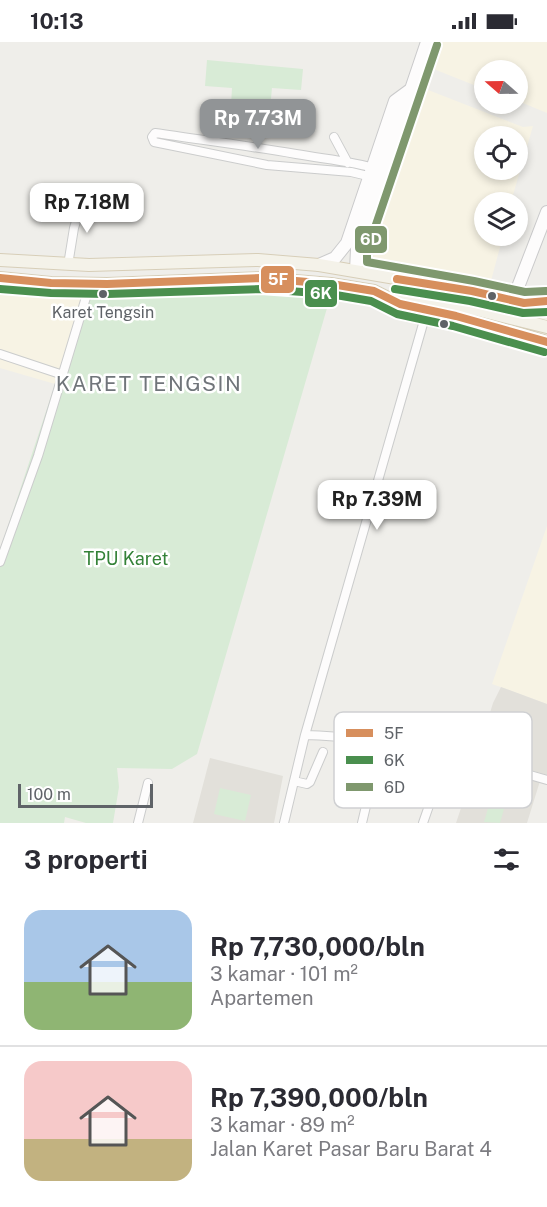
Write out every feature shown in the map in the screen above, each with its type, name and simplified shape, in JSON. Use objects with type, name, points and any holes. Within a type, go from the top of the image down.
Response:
[{"type":"main road","points":[[0,260],[99,265],[258,260],[319,265],[518,302],[547,301]]},
{"type":"main road","points":[[1,282],[90,284],[261,278],[330,284],[374,291],[475,309],[547,327]]},
{"type":"main road","points":[[374,291],[400,304],[547,342]]},
{"type":"main road","points":[[518,302],[547,314]]},
{"type":"street","points":[[319,265],[335,258],[347,243],[411,89],[427,42]]},
{"type":"street","points":[[155,133],[347,161],[377,174],[267,165],[154,142],[152,136],[155,133]]},
{"type":"street","points":[[174,147],[176,136]]},
{"type":"street","points":[[334,137],[351,172]]},
{"type":"street","points":[[267,165],[268,148]]},
{"type":"street","points":[[296,154],[296,166]]},
{"type":"street","points":[[356,271],[357,249],[377,174]]},
{"type":"street","points":[[68,264],[83,198]]},
{"type":"street","points":[[518,302],[547,212]]},
{"type":"street","points":[[0,562],[38,456],[90,284]]},
{"type":"street","points":[[284,823],[305,735],[427,310]]},
{"type":"street","points":[[0,354],[63,375]]},
{"type":"street","points":[[305,735],[334,738]]},
{"type":"street","points":[[294,781],[307,784],[310,782],[322,752]]},
{"type":"street","points":[[532,776],[547,780]]},
{"type":"street","points":[[138,823],[148,783]]},
{"type":"street","points":[[362,823],[366,808]]},
{"type":"street","points":[[423,823],[428,808]]},
{"type":"shaded area","points":[[440,42],[547,42],[547,113],[528,105],[528,60],[474,60],[474,85],[431,68]]},
{"type":"shaded area","points":[[418,86],[474,108],[474,114],[490,114],[520,126],[474,126],[474,180],[517,180],[514,192],[474,192],[474,246],[500,246],[488,292],[363,263]]},
{"type":"shaded area","points":[[528,126],[533,126],[528,143]]},
{"type":"shaded area","points":[[90,279],[55,384],[0,368],[0,285]]},
{"type":"shaded area","points":[[547,526],[547,704],[492,684]]},
{"type":"shaded area","points":[[501,687],[547,704],[547,775],[532,771],[532,712],[490,712]]},
{"type":"shaded area","points":[[210,758],[283,776],[274,823],[193,823]]},
{"type":"shaded area","points":[[532,778],[540,781],[532,807]]},
{"type":"shaded area","points":[[461,808],[532,808],[527,823],[456,823]]},
{"type":"green space","points":[[207,60],[303,69],[301,90],[272,88],[270,108],[231,105],[232,88],[205,86]]},
{"type":"green space","name":"TPU Karet","points":[[273,278],[332,291],[197,754],[172,769],[117,768],[119,787],[113,823],[86,823],[65,817],[64,823],[0,823],[0,550],[90,279]]},
{"type":"green space","points":[[220,788],[251,795],[245,821],[214,814]]},
{"type":"green space","points":[[488,808],[504,808],[500,823],[484,822]]},
{"type":"transit line","name":"6D","points":[[437,45],[367,251],[367,262],[525,292],[546,291]]},
{"type":"transit line","name":"5F","points":[[0,278],[51,283],[107,284],[261,278],[331,284],[374,291],[400,304],[456,316],[547,342]]},
{"type":"transit line","name":"5F","points":[[397,279],[472,291],[524,303],[547,301]]},
{"type":"transit line","name":"6K","points":[[0,289],[107,294],[261,289],[330,294],[371,301],[397,314],[453,326],[544,352]]},
{"type":"transit line","name":"6K","points":[[395,289],[470,301],[523,313],[547,312]]},
{"type":"place","name":"Karet Tengsin","points":[[103,294]]},
{"type":"district","name":"KARET TENGSIN","points":[[149,383]]}]
